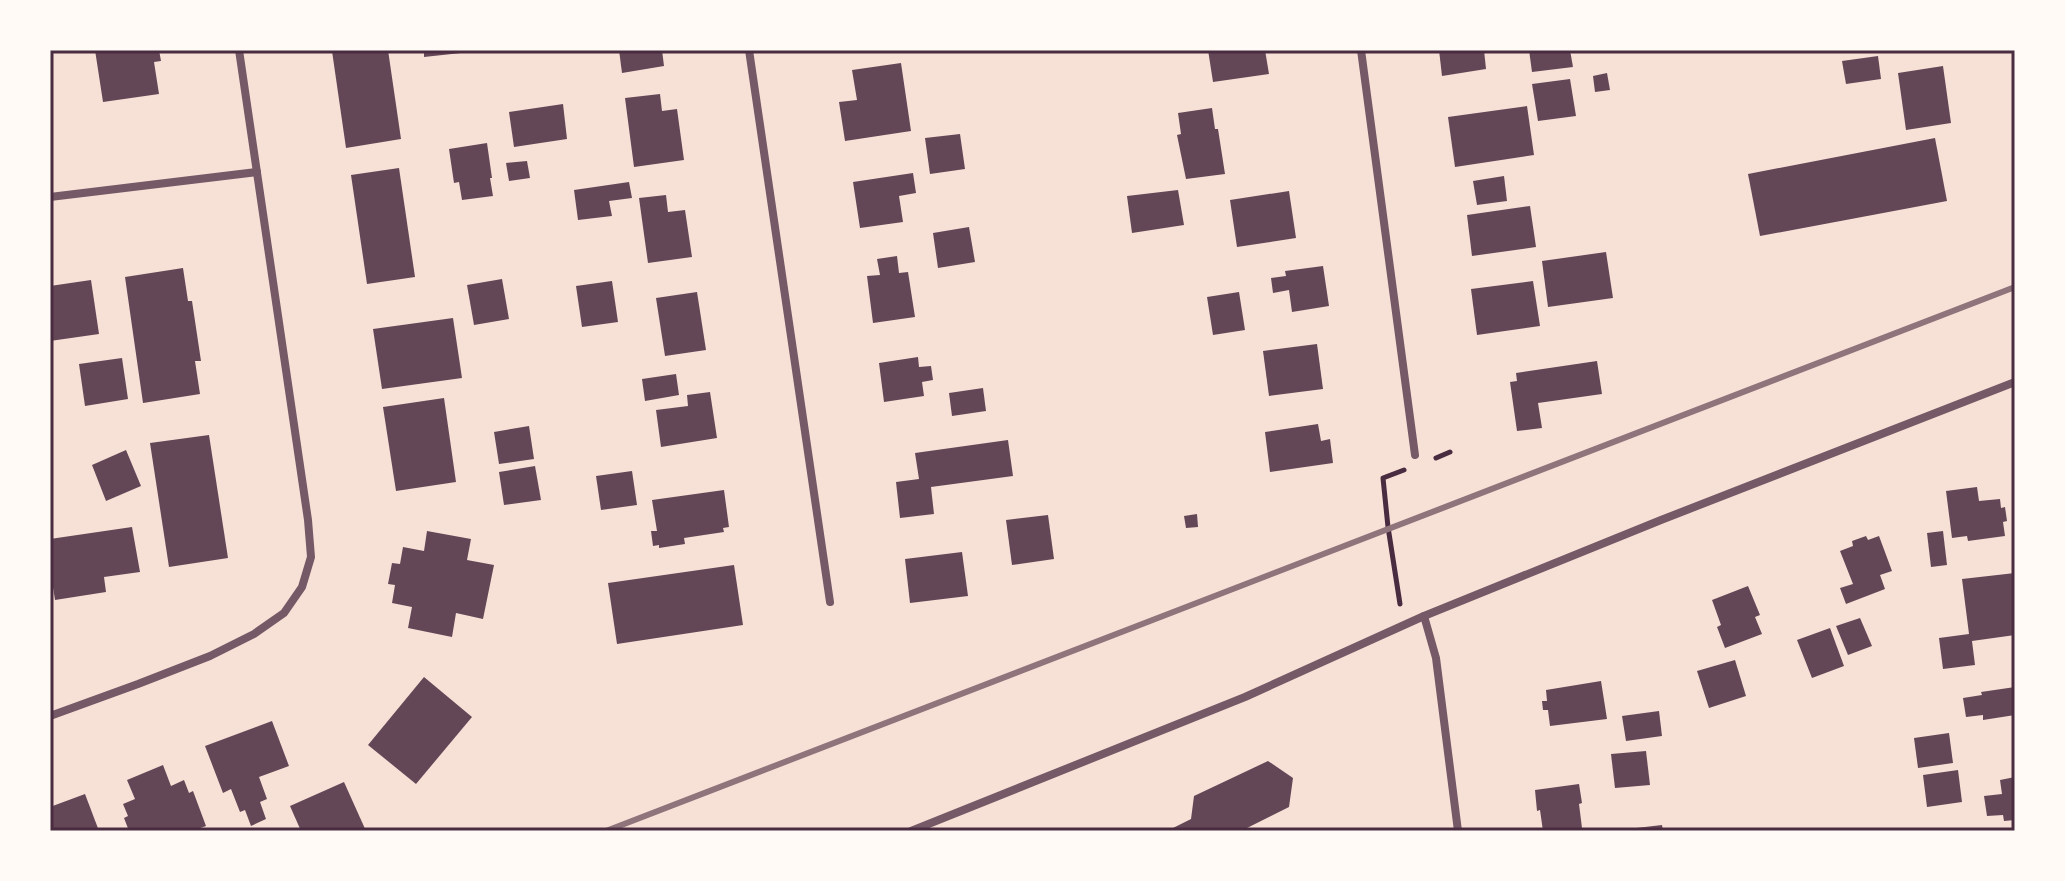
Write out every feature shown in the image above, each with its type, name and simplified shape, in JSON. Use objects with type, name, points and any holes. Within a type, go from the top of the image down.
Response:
[{"type":"street","points":[[50,716],[210,656],[254,634],[284,613],[302,587],[311,557],[239,50]]},
{"type":"street","points":[[749,50],[830,602]]},
{"type":"street","points":[[1361,50],[1415,455]]},
{"type":"street","points":[[50,197],[257,172]]},
{"type":"street","points":[[911,831],[1245,697],[1424,616],[2015,382]]},
{"type":"street","points":[[1424,616],[1436,658],[1458,831]]},
{"type":"path","points":[[1423,463],[1450,452]]},
{"type":"path","points":[[1403,625],[1383,478],[1410,468]]},
{"type":"building","points":[[95,50],[159,50],[161,61],[154,62],[159,94],[103,102]]},
{"type":"building","points":[[388,50],[401,139],[346,148],[332,51]]},
{"type":"building","points":[[424,50],[460,50],[461,53],[424,57]]},
{"type":"building","points":[[619,50],[662,50],[664,66],[622,73]]},
{"type":"building","points":[[1208,50],[1265,50],[1269,74],[1213,82]]},
{"type":"building","points":[[1439,50],[1484,50],[1486,69],[1442,76]]},
{"type":"building","points":[[1529,50],[1570,50],[1573,67],[1532,72]]},
{"type":"building","points":[[1878,56],[1881,79],[1846,84],[1842,61]]},
{"type":"building","points":[[901,63],[911,131],[845,141],[839,102],[857,100],[852,70]]},
{"type":"building","points":[[1943,66],[1951,123],[1906,130],[1898,73]]},
{"type":"building","points":[[1607,73],[1610,90],[1595,92],[1593,76]]},
{"type":"building","points":[[1570,79],[1576,116],[1538,121],[1532,84]]},
{"type":"building","points":[[660,94],[662,111],[677,109],[684,160],[634,167],[625,98]]},
{"type":"building","points":[[563,104],[567,139],[514,147],[509,112]]},
{"type":"building","points":[[1527,106],[1534,155],[1455,167],[1448,117]]},
{"type":"building","points":[[1212,108],[1225,174],[1186,179],[1177,135],[1181,134],[1178,113]]},
{"type":"building","points":[[960,134],[965,169],[930,174],[925,138]]},
{"type":"building","points":[[1935,138],[1947,201],[1760,236],[1748,174]]},
{"type":"building","points":[[487,143],[493,196],[462,200],[459,182],[454,183],[449,149]]},
{"type":"building","points":[[527,161],[530,178],[509,181],[506,163]]},
{"type":"building","points":[[399,168],[415,277],[367,284],[351,175]]},
{"type":"building","points":[[913,173],[916,193],[899,196],[903,222],[860,228],[853,182]]},
{"type":"building","points":[[1504,176],[1507,201],[1477,205],[1473,181]]},
{"type":"building","points":[[629,182],[632,198],[609,201],[612,216],[578,220],[574,190]]},
{"type":"building","points":[[1178,190],[1184,225],[1132,233],[1127,196]]},
{"type":"building","points":[[1289,191],[1296,238],[1237,247],[1230,200]]},
{"type":"building","points":[[666,195],[668,212],[685,210],[692,257],[648,263],[639,198]]},
{"type":"building","points":[[1530,206],[1536,247],[1472,256],[1467,215]]},
{"type":"building","points":[[969,227],[975,262],[938,268],[933,233]]},
{"type":"building","points":[[1606,252],[1613,298],[1548,307],[1542,261]]},
{"type":"building","points":[[897,256],[899,273],[908,272],[915,317],[873,323],[867,276],[880,275],[877,259]]},
{"type":"building","points":[[1323,266],[1329,306],[1292,312],[1289,290],[1273,293],[1271,278],[1286,276],[1285,271]]},
{"type":"building","points":[[183,268],[188,301],[192,301],[201,361],[195,361],[200,394],[143,403],[125,277]]},
{"type":"building","points":[[502,279],[509,319],[474,325],[467,285]]},
{"type":"building","points":[[91,280],[99,334],[50,341],[50,286]]},
{"type":"building","points":[[612,281],[618,322],[582,327],[576,286]]},
{"type":"building","points":[[1533,281],[1540,326],[1477,335],[1471,289]]},
{"type":"building","points":[[697,292],[706,350],[665,356],[656,298]]},
{"type":"building","points":[[1239,292],[1245,330],[1213,335],[1207,297]]},
{"type":"building","points":[[453,318],[462,378],[382,389],[373,329]]},
{"type":"building","points":[[1317,344],[1323,389],[1269,396],[1263,351]]},
{"type":"building","points":[[918,357],[919,367],[931,366],[933,380],[922,382],[924,396],[884,402],[879,363]]},
{"type":"building","points":[[122,358],[128,399],[85,406],[79,364]]},
{"type":"building","points":[[1597,361],[1602,394],[1538,403],[1542,428],[1517,431],[1510,382],[1517,381],[1516,373]]},
{"type":"building","points":[[676,374],[679,395],[645,401],[642,379]]},
{"type":"building","points":[[983,388],[986,411],[952,416],[949,393]]},
{"type":"building","points":[[710,392],[717,438],[661,447],[656,410],[688,406],[687,395]]},
{"type":"building","points":[[444,398],[456,482],[396,491],[383,407]]},
{"type":"building","points":[[1318,424],[1321,441],[1330,439],[1333,463],[1270,472],[1265,432]]},
{"type":"building","points":[[529,426],[534,459],[499,464],[494,432]]},
{"type":"building","points":[[209,435],[228,558],[169,567],[150,443]]},
{"type":"building","points":[[1008,440],[1013,476],[931,487],[934,514],[900,518],[896,482],[919,479],[915,453]]},
{"type":"building","points":[[126,450],[141,486],[106,501],[92,465]]},
{"type":"building","points":[[535,466],[541,500],[504,505],[499,472]]},
{"type":"building","points":[[632,471],[637,505],[601,510],[596,476]]},
{"type":"building","points":[[1977,487],[1979,501],[2000,499],[2001,508],[2005,507],[2005,536],[1968,541],[1967,536],[1952,538],[1946,491]]},
{"type":"building","points":[[724,490],[729,527],[723,528],[724,532],[684,538],[685,544],[653,546],[651,531],[657,531],[652,500]]},
{"type":"building","points":[[1197,514],[1198,527],[1186,528],[1184,516]]},
{"type":"building","points":[[1048,515],[1054,559],[1012,565],[1006,520]]},
{"type":"building","points":[[132,527],[140,572],[104,577],[106,592],[55,600],[50,539]]},
{"type":"building","points":[[427,531],[471,539],[467,560],[494,565],[483,619],[456,613],[452,637],[408,628],[412,607],[392,603],[395,585],[388,584],[392,563],[400,564],[403,547],[424,551]]},
{"type":"building","points":[[1943,531],[1947,565],[1931,567],[1927,533]]},
{"type":"building","points":[[1866,536],[1868,540],[1879,536],[1892,571],[1880,575],[1885,589],[1846,604],[1840,588],[1853,584],[1840,551],[1853,546],[1852,541]]},
{"type":"building","points":[[962,552],[968,596],[910,603],[905,559]]},
{"type":"building","points":[[734,565],[743,625],[617,644],[608,583]]},
{"type":"building","points":[[2015,573],[2015,635],[1972,641],[1975,665],[1943,669],[1939,638],[1969,634],[1962,579]]},
{"type":"building","points":[[1748,586],[1760,615],[1755,617],[1762,634],[1725,648],[1712,600]]},
{"type":"building","points":[[1860,618],[1872,646],[1848,655],[1836,626]]},
{"type":"building","points":[[1830,628],[1844,666],[1812,678],[1797,640]]},
{"type":"building","points":[[1735,660],[1746,696],[1709,708],[1697,671]]},
{"type":"building","points":[[424,677],[472,717],[416,784],[368,745]]},
{"type":"building","points":[[1601,681],[1607,719],[1550,726],[1548,710],[1543,710],[1542,701],[1547,701],[1546,690]]},
{"type":"building","points":[[2015,687],[2015,715],[1983,720],[1983,715],[1966,717],[1963,698]]},
{"type":"building","points":[[1659,711],[1662,736],[1626,741],[1622,716]]},
{"type":"building","points":[[272,721],[289,766],[259,777],[267,799],[260,802],[266,819],[251,826],[245,810],[240,812],[231,789],[223,793],[205,746]]},
{"type":"building","points":[[1949,733],[1953,763],[1918,768],[1914,738]]},
{"type":"building","points":[[1646,751],[1650,785],[1615,788],[1611,754]]},
{"type":"building","points":[[1268,761],[1293,778],[1289,807],[1241,831],[1173,831],[1173,828],[1191,819],[1194,796]]},
{"type":"building","points":[[163,765],[171,786],[184,780],[189,793],[193,791],[206,826],[192,831],[129,831],[123,804],[135,799],[127,780]]},
{"type":"building","points":[[1958,770],[1962,802],[1927,807],[1923,775]]},
{"type":"building","points":[[2015,777],[2015,820],[2004,821],[2003,815],[1987,816],[1984,796],[2002,794],[2000,780]]},
{"type":"building","points":[[344,782],[366,831],[301,831],[290,806]]},
{"type":"building","points":[[1579,784],[1582,828],[1543,831],[1535,790]]},
{"type":"building","points":[[85,794],[99,831],[50,831],[50,807]]},
{"type":"building","points":[[1662,825],[1663,831],[1628,831],[1628,829]]},
{"type":"railway","points":[[606,831],[2015,287]]}]
